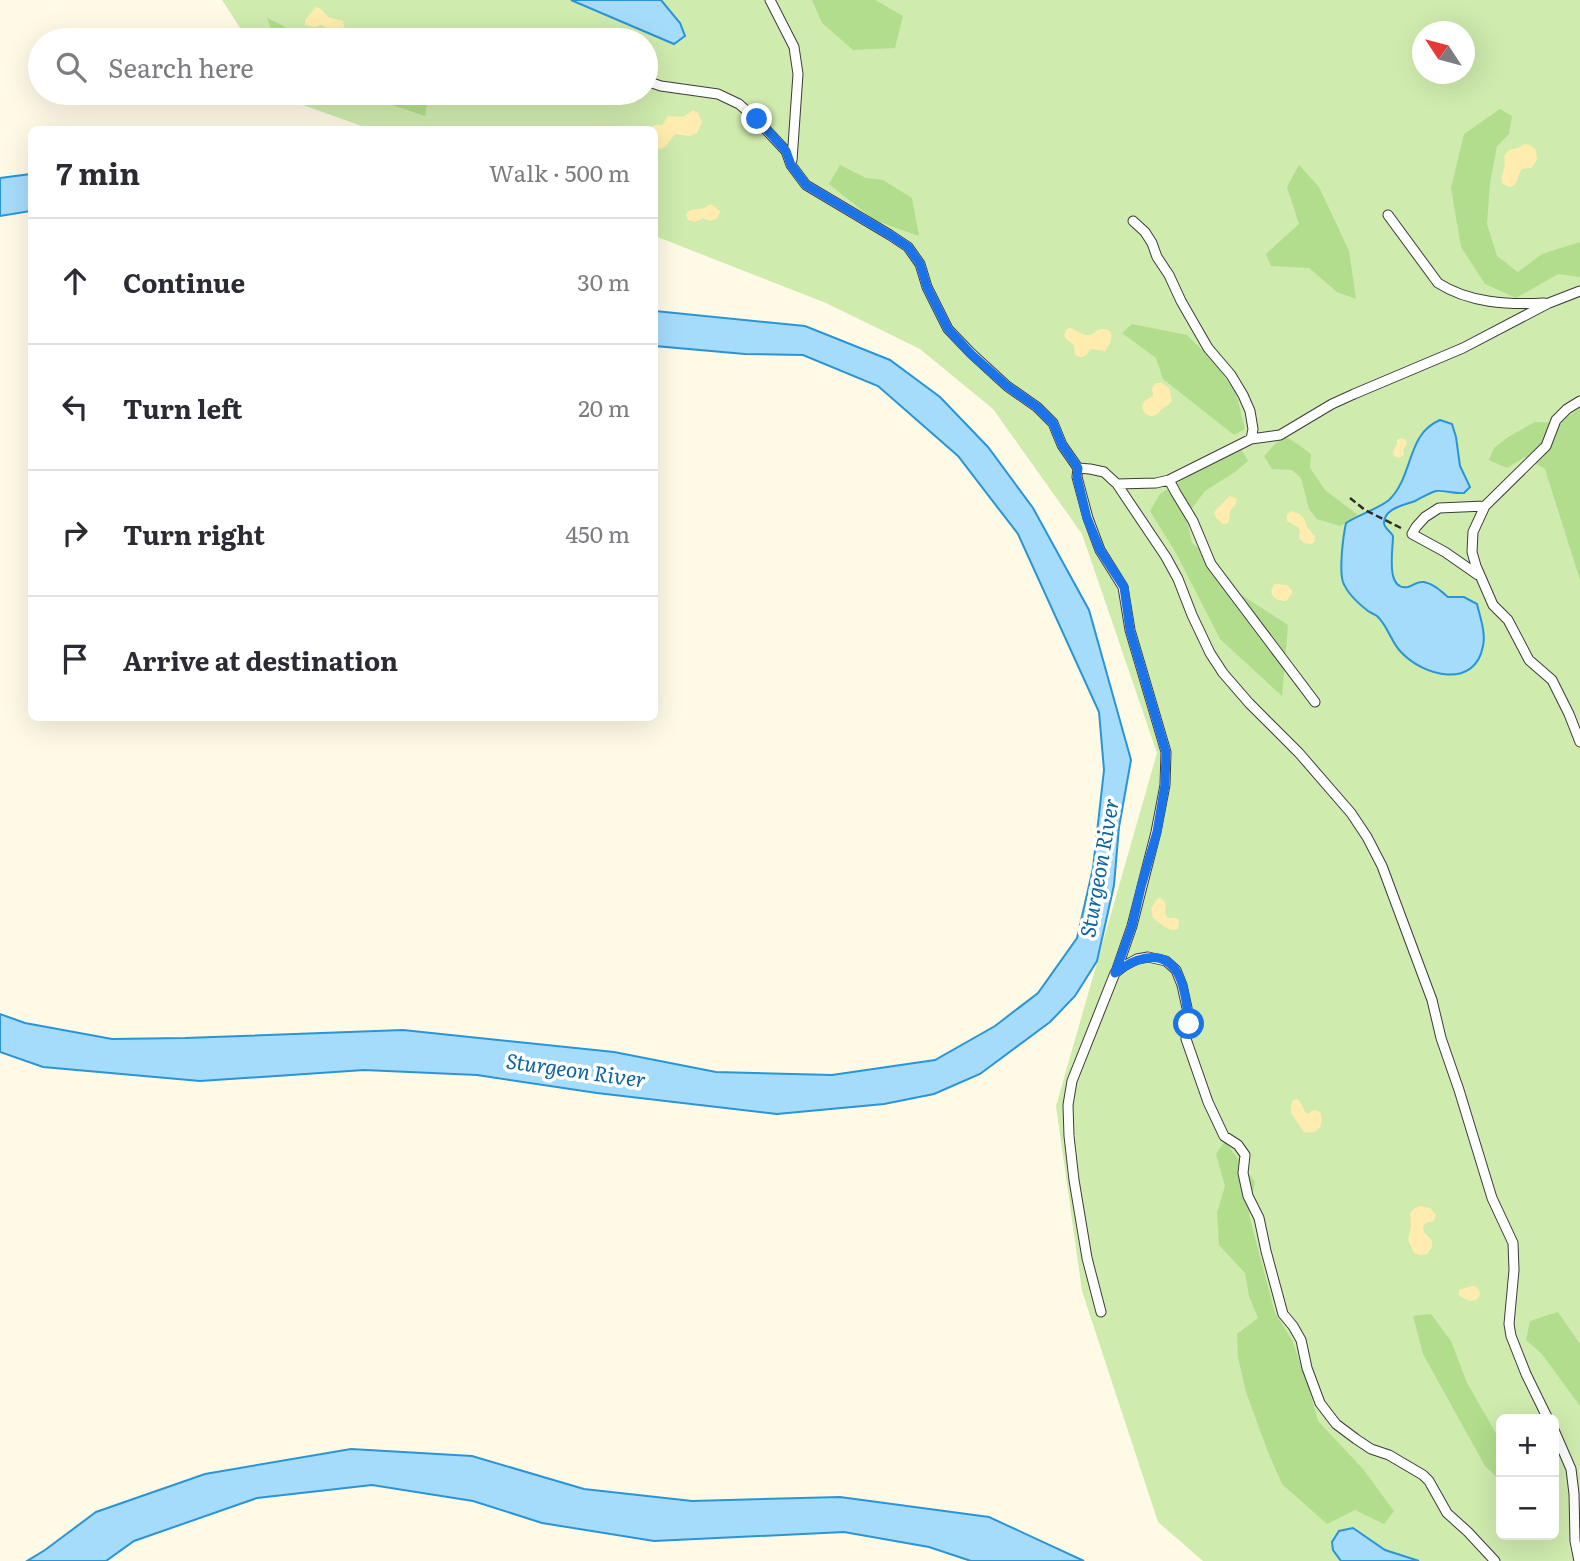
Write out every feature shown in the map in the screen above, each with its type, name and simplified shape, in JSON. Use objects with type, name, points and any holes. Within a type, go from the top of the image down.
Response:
[{"type":"lane","points":[[770,0],[794,47],[798,74],[791,165]]},
{"type":"lane","points":[[658,85],[718,94],[739,104],[757,119],[786,151],[791,165],[806,185],[908,247],[920,264],[927,287],[948,329],[971,354],[1053,423],[1062,445],[1078,468],[1077,477],[1087,518],[1100,550],[1124,587],[1130,630],[1166,752],[1165,785],[1157,832],[1132,926],[1072,1082],[1068,1105],[1074,1180],[1087,1258],[1101,1312]]},
{"type":"lane","points":[[1388,215],[1438,283],[1447,289],[1463,296],[1492,301],[1516,304],[1549,303]]},
{"type":"lane","points":[[1133,221],[1152,243],[1157,257],[1208,348],[1243,395],[1250,411],[1253,429],[1251,439]]},
{"type":"lane","points":[[1117,484],[1169,480],[1251,439],[1280,435],[1332,404],[1463,348],[1549,303],[1580,291]]},
{"type":"lane","points":[[1580,401],[1556,420],[1546,446],[1485,506],[1473,532],[1472,552],[1493,605],[1508,620],[1528,660],[1552,680],[1580,742]]},
{"type":"lane","points":[[1078,468],[1104,472],[1117,484],[1166,557],[1210,653],[1223,673],[1299,753],[1351,813],[1382,866],[1432,1000],[1441,1038],[1492,1198],[1513,1243],[1514,1270],[1509,1324],[1511,1336],[1546,1414]]},
{"type":"lane","points":[[1169,480],[1193,521],[1211,564],[1315,702]]},
{"type":"lane","points":[[1480,577],[1412,534],[1426,517],[1439,509],[1485,506]]},
{"type":"lane","points":[[1115,973],[1137,959],[1148,957],[1166,961],[1175,970],[1182,985],[1187,1008],[1189,1024],[1186,1039],[1208,1102],[1224,1136],[1238,1145],[1245,1155],[1243,1172],[1248,1196],[1259,1218],[1283,1314],[1301,1340],[1307,1368],[1320,1404],[1336,1424],[1356,1440],[1423,1475],[1447,1513],[1495,1561]]},
{"type":"lane","points":[[1559,1441],[1571,1469],[1574,1541],[1579,1561]]},
{"type":"path","points":[[1350,498],[1365,510],[1392,522]]},
{"type":"green space","points":[[222,0],[1580,0],[1580,1561],[1203,1561],[1158,1522],[1082,1291],[1056,1106],[1157,753],[1082,534],[993,409],[920,349],[826,303],[658,237],[658,126],[362,126],[303,105],[658,105],[658,28],[240,28]]},
{"type":"green space","points":[[812,0],[875,0],[903,16],[895,48],[853,50],[822,23]]},
{"type":"green space","points":[[267,18],[287,28],[271,28]]},
{"type":"green space","points":[[392,105],[427,105],[425,116]]},
{"type":"green space","points":[[1500,109],[1512,116],[1509,134],[1497,146],[1490,183],[1487,224],[1497,256],[1518,272],[1542,254],[1580,242],[1580,277],[1558,274],[1516,298],[1485,284],[1461,247],[1451,188],[1464,134]]},
{"type":"green space","points":[[840,165],[866,178],[883,180],[912,198],[919,236],[874,220],[829,184]]},
{"type":"green space","points":[[1299,165],[1319,187],[1349,251],[1356,299],[1337,292],[1309,268],[1271,266],[1266,254],[1299,224],[1287,187]]},
{"type":"green space","points":[[1132,324],[1187,335],[1214,362],[1236,393],[1245,429],[1234,435],[1163,379],[1156,358],[1122,333]]},
{"type":"green space","points":[[1580,408],[1580,580],[1545,469],[1525,457],[1507,468],[1489,460],[1494,448],[1508,437],[1535,422],[1559,423]]},
{"type":"green space","points":[[1284,436],[1311,454],[1310,468],[1325,490],[1358,515],[1340,526],[1317,519],[1309,509],[1301,478],[1292,470],[1272,469],[1264,456]]},
{"type":"green space","points":[[1241,449],[1248,461],[1205,491],[1186,516],[1192,543],[1216,561],[1237,592],[1288,625],[1282,696],[1220,639],[1176,553],[1150,511],[1160,494],[1195,472]]},
{"type":"green space","points":[[1225,1141],[1255,1182],[1249,1215],[1275,1313],[1292,1340],[1318,1421],[1363,1469],[1394,1511],[1384,1524],[1355,1510],[1327,1524],[1282,1484],[1268,1452],[1246,1392],[1238,1357],[1237,1334],[1258,1318],[1249,1296],[1245,1273],[1219,1245],[1217,1213],[1225,1186],[1216,1154]]},
{"type":"green space","points":[[1558,1312],[1580,1344],[1580,1406],[1542,1354],[1526,1340],[1530,1321]]},
{"type":"green space","points":[[1431,1314],[1451,1341],[1467,1383],[1496,1433],[1496,1476],[1485,1466],[1423,1354],[1413,1316]]},
{"type":"sand","points":[[316,7],[328,17],[343,21],[344,27],[315,27],[305,25],[305,20]]},
{"type":"sand","points":[[693,110],[698,113],[702,122],[697,133],[689,136],[675,134],[666,146],[658,148],[658,126],[653,126],[662,125],[668,116],[683,117]]},
{"type":"sand","points":[[1525,144],[1536,150],[1537,160],[1531,168],[1522,169],[1514,186],[1507,186],[1502,183],[1504,156],[1509,150]]},
{"type":"sand","points":[[711,204],[720,211],[718,218],[710,221],[703,218],[695,222],[688,220],[686,215],[690,211]]},
{"type":"sand","points":[[1070,328],[1088,335],[1100,329],[1107,329],[1111,334],[1111,341],[1105,351],[1091,349],[1088,354],[1080,357],[1075,355],[1074,345],[1064,335]]},
{"type":"sand","points":[[1156,383],[1162,383],[1169,388],[1172,401],[1157,414],[1150,416],[1144,412],[1142,406],[1153,396],[1152,388]]},
{"type":"sand","points":[[1397,440],[1406,440],[1407,444],[1403,450],[1404,455],[1399,458],[1394,456],[1393,452]]},
{"type":"sand","points":[[1230,496],[1237,499],[1228,523],[1223,524],[1214,512]]},
{"type":"sand","points":[[1292,511],[1303,518],[1315,536],[1314,543],[1304,543],[1299,538],[1298,527],[1287,521],[1287,514]]},
{"type":"sand","points":[[1274,584],[1287,585],[1293,592],[1286,601],[1273,596],[1271,592]]},
{"type":"sand","points":[[1158,898],[1165,902],[1166,916],[1179,921],[1178,929],[1168,929],[1153,918],[1151,908]]},
{"type":"sand","points":[[1297,1099],[1307,1114],[1314,1110],[1320,1112],[1322,1121],[1317,1131],[1304,1132],[1291,1113],[1293,1100]]},
{"type":"sand","points":[[1420,1206],[1430,1208],[1436,1215],[1434,1221],[1423,1227],[1432,1241],[1432,1247],[1427,1254],[1420,1255],[1414,1253],[1408,1240],[1410,1213]]},
{"type":"sand","points":[[1472,1286],[1479,1291],[1480,1295],[1476,1300],[1470,1301],[1459,1296],[1459,1290]]},
{"type":"water","points":[[571,0],[661,0],[680,23],[685,36],[674,44],[658,37],[658,28],[637,28]]},
{"type":"water","points":[[28,174],[28,211],[0,216],[0,178]]},
{"type":"water","name":"Sturgeon River","points":[[658,311],[805,326],[890,360],[940,397],[988,447],[1033,508],[1089,610],[1131,760],[1119,827],[1114,885],[1097,961],[1075,996],[1050,1022],[980,1074],[934,1094],[884,1104],[777,1114],[597,1093],[477,1075],[364,1070],[200,1081],[43,1067],[0,1052],[0,1014],[25,1023],[112,1039],[403,1030],[614,1052],[716,1072],[832,1075],[935,1060],[995,1026],[1038,993],[1077,938],[1093,868],[1104,770],[1099,712],[1018,534],[958,456],[878,386],[803,355],[745,354],[658,346]]},
{"type":"water","points":[[1440,420],[1452,424],[1460,466],[1470,487],[1464,493],[1431,493],[1391,511],[1384,523],[1393,536],[1392,568],[1396,583],[1401,587],[1408,587],[1424,582],[1448,597],[1464,597],[1477,604],[1484,636],[1483,646],[1478,660],[1470,669],[1459,674],[1435,672],[1422,667],[1401,652],[1381,620],[1347,590],[1341,570],[1346,523],[1389,500],[1403,479],[1421,435],[1429,426]]},
{"type":"water","points":[[351,1449],[472,1456],[584,1489],[692,1501],[840,1497],[989,1517],[1084,1561],[971,1561],[929,1547],[844,1532],[654,1541],[542,1523],[473,1501],[372,1485],[257,1498],[134,1541],[106,1561],[27,1561],[96,1512],[205,1474]]},
{"type":"water","points":[[1353,1528],[1385,1550],[1419,1561],[1341,1561],[1333,1550],[1332,1542],[1339,1531]]},
{"type":"route","points":[[757,119],[786,151],[791,165],[806,185],[908,247],[920,264],[927,287],[948,329],[971,354],[1053,423],[1062,445],[1078,468],[1077,477],[1087,518],[1100,550],[1124,587],[1130,630],[1166,752],[1165,785],[1157,832],[1132,926],[1115,973],[1137,959],[1148,957],[1166,961],[1175,970],[1182,985],[1189,1024]]}]
